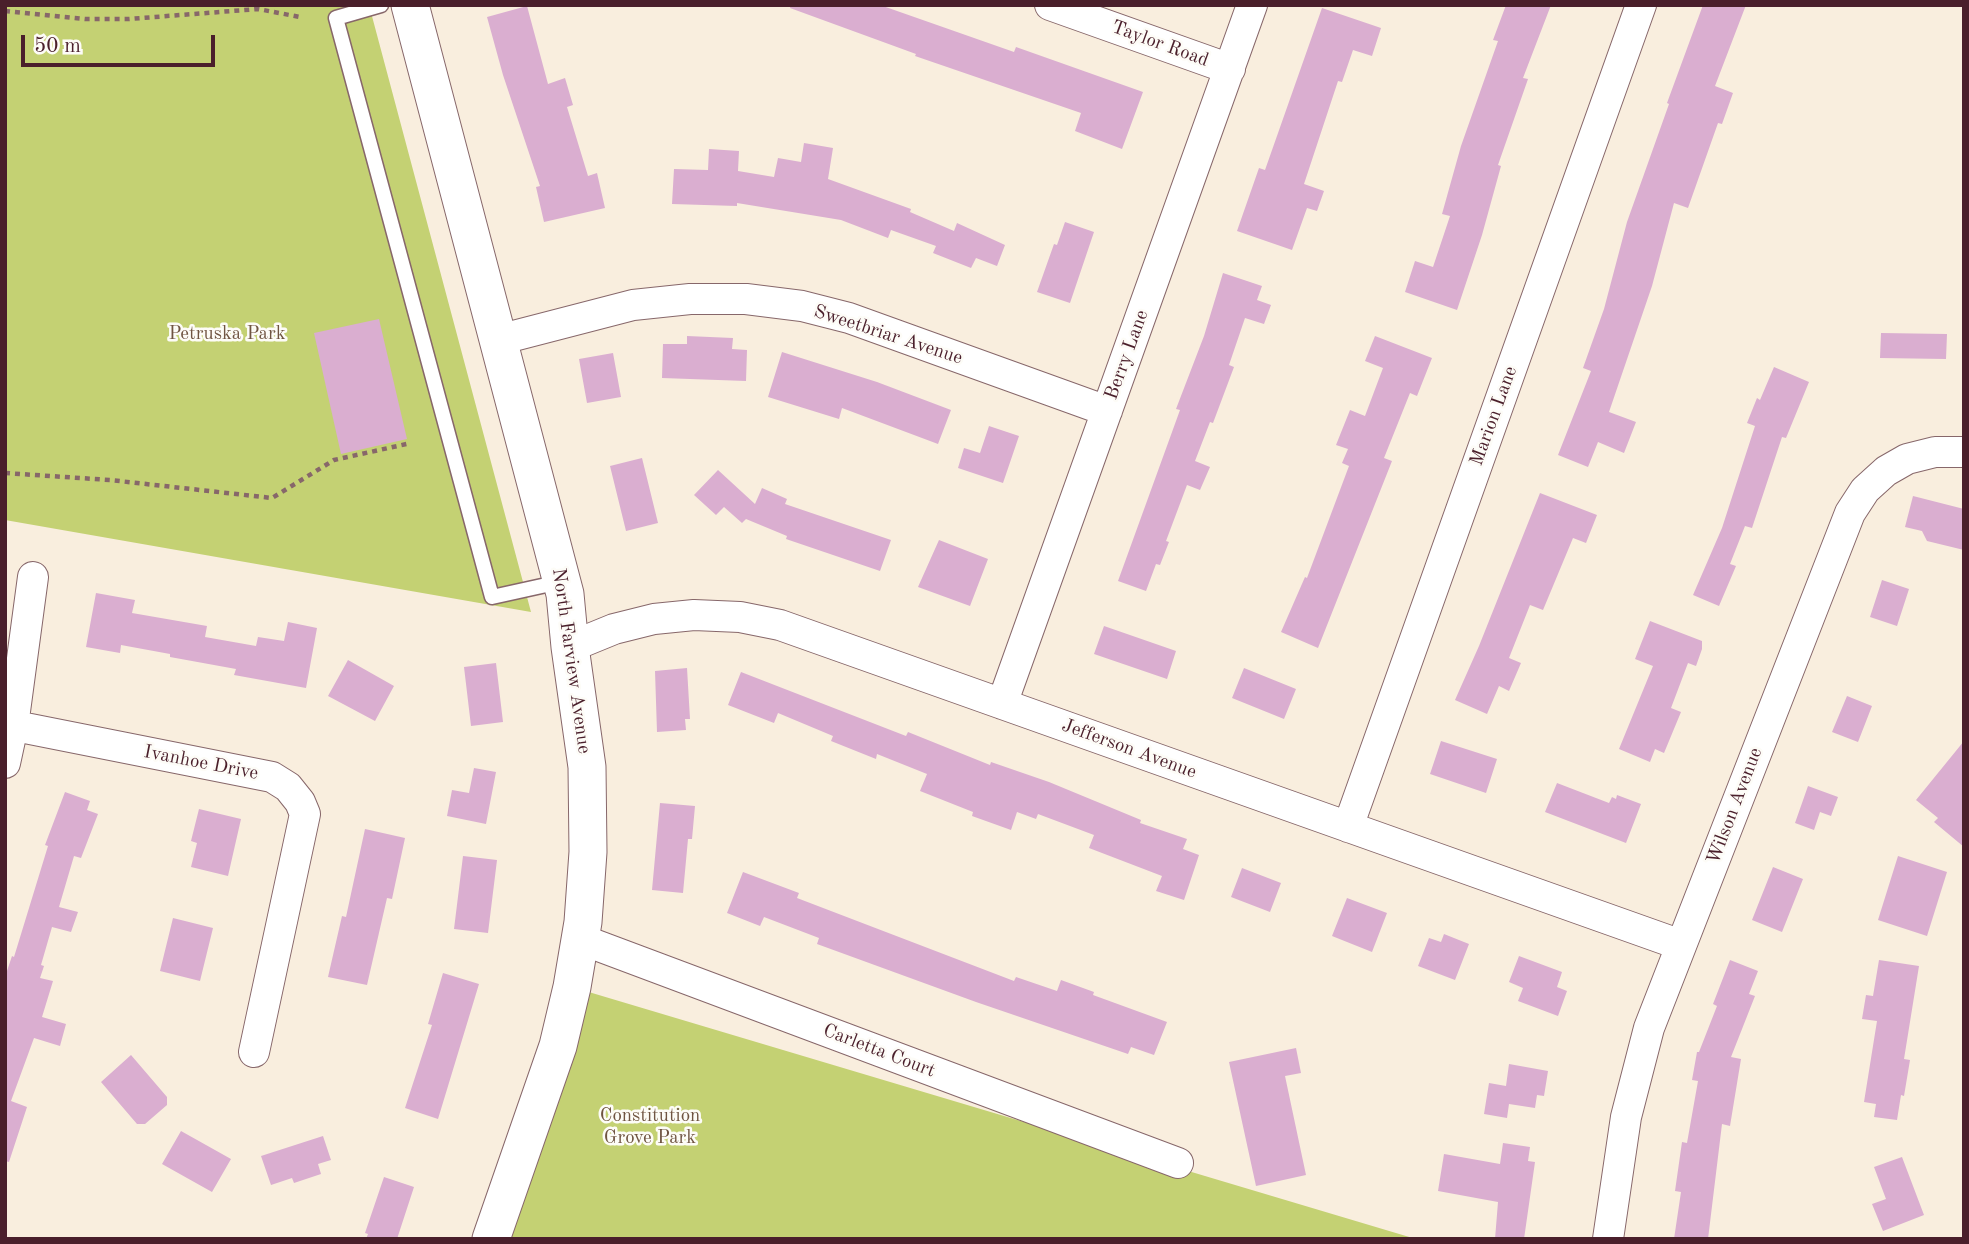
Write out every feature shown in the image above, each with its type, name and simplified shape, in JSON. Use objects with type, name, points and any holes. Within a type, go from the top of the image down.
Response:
[{"type":"street","name":"North Farview Avenue","points":[[410,5],[565,594],[587,767],[588,852],[580,939],[572,987],[558,1046],[492,1239]]},
{"type":"street","name":"Taylor Road","points":[[1050,5],[1230,69]]},
{"type":"street","name":"Berry Lane","points":[[1002,704],[1252,5]]},
{"type":"street","name":"Marion Lane","points":[[1348,827],[1641,5]]},
{"type":"street","name":"Sweetbriar Avenue","points":[[498,340],[634,305],[690,299],[746,299],[802,306],[849,318],[1107,411]]},
{"type":"street","name":"Wilson Avenue","points":[[1608,1239],[1626,1117],[1649,1028],[1850,513],[1865,490],[1886,471],[1907,459],[1935,452],[1964,452]]},
{"type":"street","points":[[5,763],[33,577]]},
{"type":"street","name":"Jefferson Avenue","points":[[570,647],[614,629],[654,619],[694,615],[740,617],[780,625],[1681,945]]},
{"type":"street","name":"Ivanhoe Drive","points":[[9,725],[272,777],[288,787],[300,802],[304,814],[254,1052]]},
{"type":"street","name":"Carletta Court","points":[[580,939],[1178,1163]]},
{"type":"lane","points":[[381,5],[336,18],[492,597],[562,582]]},
{"type":"path","points":[[5,11],[85,19],[130,19],[258,9],[300,17]]},
{"type":"path","points":[[5,473],[110,480],[272,498],[334,460],[411,443]]},
{"type":"green space","name":"Petruska Park","points":[[5,5],[369,5],[531,612],[5,520]]},
{"type":"green space","name":"Constitution Grove Park","points":[[572,987],[1416,1239],[492,1239]]},
{"type":"building","points":[[791,5],[880,5],[1014,52],[1016,47],[1143,92],[1122,149],[1075,131],[1081,113],[915,56],[916,54],[790,8]]},
{"type":"building","points":[[1506,5],[1551,5],[1523,78],[1528,79],[1498,165],[1501,166],[1482,235],[1457,310],[1405,292],[1415,261],[1433,267],[1450,216],[1442,214],[1461,146],[1498,41],[1493,40]]},
{"type":"building","points":[[1703,5],[1746,5],[1715,86],[1733,93],[1722,124],[1718,123],[1688,208],[1674,203],[1652,286],[1609,412],[1636,422],[1624,453],[1598,442],[1588,467],[1558,455],[1591,371],[1583,368],[1604,309],[1627,222]]},
{"type":"building","points":[[527,6],[548,84],[565,78],[573,105],[567,107],[588,176],[597,173],[605,208],[544,222],[536,187],[540,186],[487,17]]},
{"type":"building","points":[[1322,8],[1381,28],[1372,56],[1353,50],[1342,82],[1338,81],[1304,184],[1324,191],[1317,211],[1307,208],[1292,250],[1237,231],[1259,168],[1265,170]]},
{"type":"building","points":[[804,143],[833,148],[828,179],[911,209],[910,212],[954,231],[957,223],[1005,245],[997,266],[976,258],[971,268],[933,253],[936,246],[891,230],[888,238],[841,220],[737,203],[737,206],[672,204],[674,169],[708,170],[709,149],[739,151],[738,171],[774,177],[778,158],[801,162]]},
{"type":"building","points":[[1065,222],[1094,232],[1070,303],[1037,292]]},
{"type":"building","points":[[1223,273],[1262,286],[1257,300],[1271,305],[1264,324],[1245,318],[1229,365],[1234,367],[1195,461],[1210,467],[1200,490],[1187,485],[1166,541],[1169,542],[1160,565],[1156,564],[1146,591],[1118,581],[1180,410],[1176,409],[1204,336]]},
{"type":"building","points":[[379,319],[407,439],[341,454],[314,333]]},
{"type":"building","points":[[1881,333],[1947,334],[1946,359],[1880,358]]},
{"type":"building","points":[[687,336],[733,338],[732,349],[747,350],[746,381],[662,378],[663,344],[687,344]]},
{"type":"building","points":[[1375,336],[1432,358],[1417,396],[1410,393],[1384,458],[1392,461],[1318,648],[1281,632],[1305,577],[1307,578],[1349,466],[1342,463],[1348,449],[1336,445],[1350,410],[1365,416],[1383,368],[1365,361]]},
{"type":"building","points":[[782,352],[877,382],[951,410],[938,444],[842,408],[839,419],[768,397]]},
{"type":"building","points":[[613,353],[621,397],[587,403],[579,359]]},
{"type":"building","points":[[1774,367],[1809,382],[1786,438],[1782,437],[1752,528],[1745,526],[1730,564],[1736,566],[1719,606],[1693,595],[1722,528],[1755,426],[1747,423]]},
{"type":"building","points":[[989,426],[1019,436],[1003,483],[958,468],[964,448],[980,453]]},
{"type":"building","points":[[642,458],[658,523],[626,531],[610,466]]},
{"type":"building","points":[[718,470],[755,504],[762,488],[787,499],[785,504],[891,540],[880,571],[786,539],[787,536],[746,519],[742,523],[724,507],[716,515],[694,495]]},
{"type":"building","points":[[1540,493],[1597,515],[1586,543],[1573,538],[1543,610],[1530,605],[1509,658],[1521,663],[1509,691],[1499,686],[1487,714],[1455,700]]},
{"type":"building","points":[[1913,496],[1964,509],[1964,550],[1927,541],[1922,531],[1905,527]]},
{"type":"building","points":[[939,540],[988,559],[970,606],[918,587]]},
{"type":"building","points":[[1882,580],[1909,589],[1897,626],[1870,617]]},
{"type":"building","points":[[96,593],[135,600],[132,613],[207,626],[205,637],[256,646],[258,637],[284,641],[288,622],[317,628],[306,688],[234,675],[236,669],[170,657],[170,654],[121,645],[120,653],[86,647]]},
{"type":"building","points":[[1650,621],[1702,641],[1702,649],[1696,666],[1688,663],[1671,708],[1681,712],[1664,753],[1655,749],[1650,762],[1619,749],[1653,666],[1635,659]]},
{"type":"building","points":[[1104,626],[1176,651],[1167,679],[1094,654]]},
{"type":"building","points":[[348,660],[394,686],[375,721],[328,696]]},
{"type":"building","points":[[496,663],[503,722],[471,726],[464,667]]},
{"type":"building","points":[[687,668],[690,719],[685,719],[686,730],[657,732],[655,671]]},
{"type":"building","points":[[1244,668],[1296,689],[1284,719],[1232,698]]},
{"type":"building","points":[[741,672],[906,736],[908,732],[990,765],[991,762],[1049,782],[1141,820],[1140,823],[1187,839],[1183,849],[1199,855],[1184,900],[1156,891],[1162,876],[1089,848],[1094,835],[1038,814],[1036,819],[1017,812],[1011,830],[972,816],[973,812],[920,791],[927,774],[877,754],[876,759],[831,741],[833,736],[778,713],[774,723],[728,705]]},
{"type":"building","points":[[1847,696],[1872,706],[1858,742],[1832,732]]},
{"type":"building","points":[[1441,741],[1497,759],[1486,793],[1430,774]]},
{"type":"building","points":[[1964,741],[1964,847],[1934,822],[1938,818],[1916,800]]},
{"type":"building","points":[[474,768],[496,772],[486,824],[447,816],[452,790],[469,793]]},
{"type":"building","points":[[1557,783],[1609,803],[1612,797],[1616,799],[1617,795],[1641,804],[1626,843],[1545,812]]},
{"type":"building","points":[[1808,786],[1838,797],[1831,816],[1820,812],[1814,830],[1795,823]]},
{"type":"building","points":[[65,792],[90,801],[87,810],[98,814],[81,858],[74,856],[59,907],[78,912],[71,932],[52,927],[41,965],[44,966],[40,978],[53,981],[42,1017],[66,1024],[60,1046],[34,1038],[11,1101],[27,1107],[9,1162],[5,1161],[5,977],[12,956],[14,957],[48,846],[45,845]]},
{"type":"building","points":[[660,803],[695,806],[692,839],[688,839],[683,893],[652,890]]},
{"type":"building","points":[[199,809],[241,819],[228,876],[191,867],[197,843],[191,841]]},
{"type":"building","points":[[365,829],[405,838],[392,899],[387,898],[367,985],[328,977],[342,916],[346,917]]},
{"type":"building","points":[[463,856],[497,860],[488,933],[454,929]]},
{"type":"building","points":[[1898,856],[1947,872],[1927,936],[1878,920]]},
{"type":"building","points":[[1773,867],[1803,879],[1782,932],[1752,920]]},
{"type":"building","points":[[1242,868],[1281,883],[1270,912],[1231,897]]},
{"type":"building","points":[[743,872],[799,893],[797,898],[1014,981],[1016,977],[1057,991],[1061,980],[1094,992],[1093,995],[1167,1022],[1154,1055],[1131,1047],[1128,1054],[976,1002],[817,944],[819,938],[764,917],[760,926],[727,913]]},
{"type":"building","points":[[1347,898],[1387,913],[1372,952],[1332,936]]},
{"type":"building","points":[[173,918],[213,928],[200,981],[160,971]]},
{"type":"building","points":[[1444,934],[1469,944],[1455,980],[1418,966],[1429,938],[1441,942]]},
{"type":"building","points":[[1519,956],[1562,972],[1557,987],[1567,991],[1558,1016],[1518,1001],[1523,988],[1509,982]]},
{"type":"building","points":[[1730,960],[1758,971],[1749,994],[1755,996],[1731,1057],[1741,1059],[1730,1126],[1722,1124],[1708,1239],[1674,1239],[1681,1192],[1675,1191],[1682,1142],[1687,1143],[1698,1081],[1692,1080],[1697,1052],[1717,1006],[1713,1004]]},
{"type":"building","points":[[1879,960],[1919,966],[1904,1059],[1910,1060],[1897,1120],[1874,1117],[1876,1104],[1864,1102],[1877,1021],[1862,1019],[1866,995],[1873,996]]},
{"type":"building","points":[[443,973],[479,984],[438,1119],[405,1108],[432,1025],[428,1024]]},
{"type":"building","points":[[1296,1048],[1301,1073],[1285,1076],[1306,1175],[1256,1186],[1229,1062]]},
{"type":"building","points":[[131,1055],[167,1097],[167,1105],[145,1124],[137,1124],[101,1082]]},
{"type":"building","points":[[1509,1064],[1548,1071],[1544,1096],[1537,1095],[1535,1108],[1509,1104],[1507,1118],[1484,1114],[1489,1083],[1506,1086]]},
{"type":"building","points":[[181,1131],[231,1159],[212,1192],[162,1164]]},
{"type":"building","points":[[323,1136],[331,1160],[318,1164],[321,1174],[294,1183],[292,1178],[271,1185],[261,1156]]},
{"type":"building","points":[[1503,1143],[1530,1147],[1528,1161],[1535,1162],[1524,1239],[1495,1239],[1498,1202],[1438,1191],[1444,1154],[1500,1164]]},
{"type":"building","points":[[1902,1157],[1924,1215],[1883,1231],[1872,1204],[1886,1199],[1874,1167]]},
{"type":"building","points":[[384,1177],[414,1187],[397,1239],[366,1239],[368,1234],[365,1233]]}]
